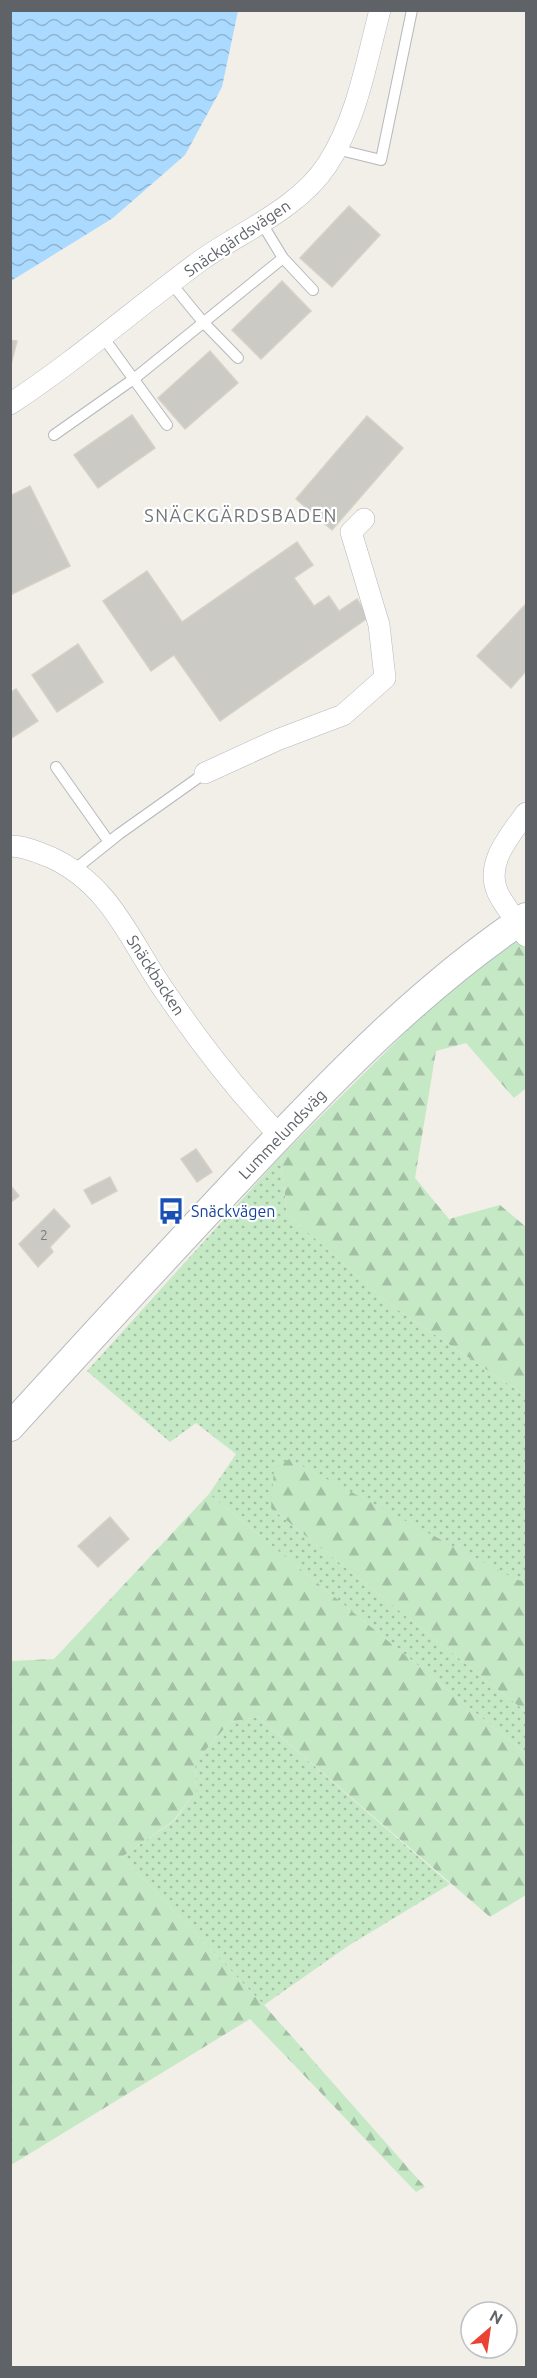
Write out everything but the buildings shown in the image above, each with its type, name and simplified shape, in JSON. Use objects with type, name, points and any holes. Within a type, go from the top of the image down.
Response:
[{"type":"main road","name":"Lummelundsväg","points":[[10,1427],[280,1136],[350,1064],[441,980],[524,925]]},
{"type":"street","name":"Snäckgärdsvägen","points":[[10,404],[55,374],[171,283],[289,204],[316,180],[344,134],[358,96],[380,10]]},
{"type":"street","points":[[205,773],[277,740],[342,715],[385,678],[379,625],[351,532],[364,519]]},
{"type":"street","points":[[524,925],[510,912],[495,886],[493,867],[507,840],[526,813]]},
{"type":"street","name":"Snäckbacken","points":[[10,846],[36,851],[74,870],[94,887],[115,910],[165,992],[214,1058],[280,1136]]},
{"type":"lane","points":[[336,149],[381,160],[412,10]]},
{"type":"lane","points":[[261,222],[283,258],[313,290]]},
{"type":"lane","points":[[54,435],[135,378],[283,258]]},
{"type":"lane","points":[[171,283],[237,358]]},
{"type":"lane","points":[[103,337],[167,425]]},
{"type":"lane","points":[[56,767],[109,842]]},
{"type":"lane","points":[[74,870],[205,773]]},
{"type":"green space","points":[[524,933],[526,937],[526,1088],[514,1098],[466,1043],[436,1051],[415,1178],[449,1219],[500,1205],[526,1227],[526,1396],[392,1306],[287,1214],[281,1156],[442,996]]},
{"type":"green space","points":[[281,1156],[287,1214],[392,1306],[526,1396],[526,1581],[271,1508],[526,1712],[526,1754],[209,1494],[236,1454],[196,1423],[170,1442],[87,1371]]},
{"type":"green space","points":[[289,1459],[517,1580],[526,1581],[526,1712],[271,1508],[274,1469]]},
{"type":"green space","points":[[209,1494],[526,1754],[526,1895],[490,1917],[258,1717],[230,1722],[195,1762],[196,1791],[173,1821],[122,1857],[264,2005],[425,2187],[416,2192],[250,2019],[11,2165],[11,1661],[54,1659]]},
{"type":"green space","points":[[258,1717],[450,1884],[348,1946],[264,2005],[122,1857],[174,1821],[196,1791],[195,1762],[230,1722]]},
{"type":"water","points":[[11,10],[238,11],[222,87],[185,155],[113,218],[11,281]]},
{"type":"place","name":"Snäckvägen","points":[[171,1211]]},
{"type":"district","name":"SNÄCKGÄRDSBADEN","points":[[241,515]]}]
